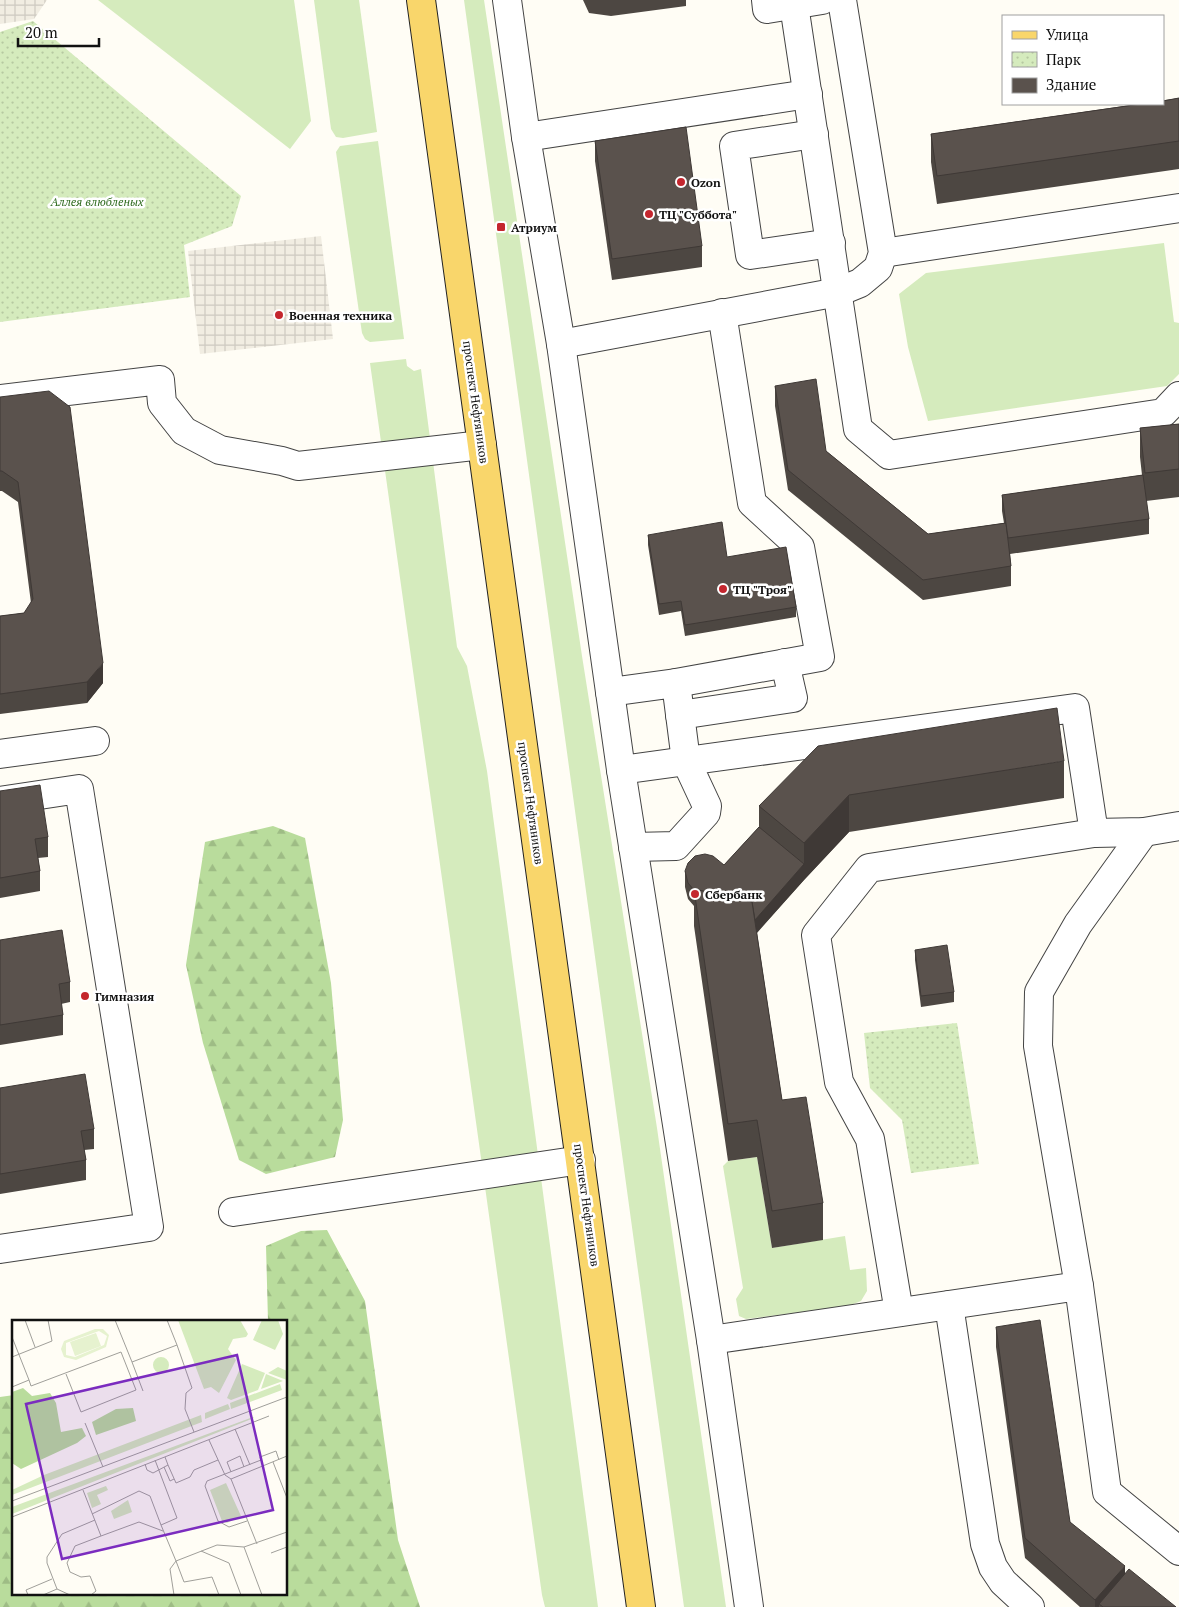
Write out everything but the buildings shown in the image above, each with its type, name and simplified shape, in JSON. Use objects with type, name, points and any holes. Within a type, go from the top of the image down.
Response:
[{"type":"main road","name":"проспект Нефтяников","points":[[421,0],[641,1607]]},
{"type":"lane","points":[[507,0],[526,137],[561,344],[621,770],[710,1340],[749,1607]]},
{"type":"lane","points":[[766,0],[767,9],[822,0]]},
{"type":"lane","points":[[561,344],[838,292],[860,283],[878,268],[883,253],[842,0]]},
{"type":"lane","points":[[794,5],[858,429],[889,455],[1163,413],[1179,396]]},
{"type":"lane","points":[[526,137],[808,94]]},
{"type":"lane","points":[[814,134],[734,146],[750,255],[831,243]]},
{"type":"lane","points":[[883,253],[1179,208]]},
{"type":"lane","points":[[610,692],[676,683],[820,657],[800,547],[752,503],[722,313]]},
{"type":"lane","points":[[0,399],[160,380],[162,403],[184,432],[220,450],[282,461],[298,466],[482,445]]},
{"type":"lane","points":[[680,715],[793,698],[785,663]]},
{"type":"lane","points":[[633,847],[676,846],[706,813],[707,806],[704,798],[686,761],[676,683]]},
{"type":"lane","points":[[621,770],[1075,708],[1094,833]]},
{"type":"lane","points":[[0,754],[96,741]]},
{"type":"lane","points":[[0,801],[79,789],[149,1227],[0,1249]]},
{"type":"lane","points":[[899,1312],[870,1139],[839,1082],[816,935],[868,868],[1094,833],[1144,832],[1179,826]]},
{"type":"lane","points":[[1144,832],[1078,924],[1039,992],[1038,1046],[1079,1286],[1107,1492],[1179,1551]]},
{"type":"lane","points":[[233,1212],[581,1160]]},
{"type":"lane","points":[[710,1340],[1079,1286]]},
{"type":"lane","points":[[950,1305],[985,1544],[993,1567],[1003,1582],[1030,1607]]},
{"type":"green space","points":[[98,0],[294,0],[311,121],[290,149]]},
{"type":"green space","points":[[314,0],[359,0],[377,132],[343,138],[336,137],[331,129]]},
{"type":"green space","points":[[464,0],[484,0],[582,656],[657,1128],[726,1607],[684,1607]]},
{"type":"green space","name":"Аллея влюбленых","points":[[33,21],[241,196],[232,226],[184,245],[190,297],[0,322],[0,32]]},
{"type":"green space","points":[[378,141],[404,339],[370,342],[365,339],[362,333],[336,152],[340,146]]},
{"type":"green space","points":[[1164,243],[1174,322],[1179,323],[1179,374],[1167,386],[928,421],[908,347],[899,294],[926,273]]},
{"type":"green space","points":[[406,359],[407,366],[414,371],[421,369],[457,647],[467,666],[487,771],[598,1607],[545,1607],[542,1595],[370,363]]},
{"type":"green space","points":[[273,826],[305,838],[331,983],[343,1120],[335,1157],[266,1174],[239,1160],[203,1043],[186,965],[205,842]]},
{"type":"green space","points":[[957,1023],[979,1164],[911,1173],[902,1120],[870,1088],[864,1033]]},
{"type":"green space","points":[[757,1157],[772,1248],[845,1236],[850,1270],[866,1268],[867,1291],[861,1301],[848,1306],[746,1319],[739,1316],[736,1299],[743,1288],[723,1166],[728,1161]]},
{"type":"green space","points":[[327,1230],[365,1301],[398,1540],[420,1607],[0,1607],[0,1397],[12,1395],[12,1594],[288,1594],[288,1320],[268,1320],[266,1246],[301,1231]]},
{"type":"shaded area","points":[[0,0],[47,0],[34,19],[0,24]]},
{"type":"shaded area","points":[[321,236],[333,339],[200,354],[188,251]]},
{"type":"place","name":"Ozon","points":[[681,182]]},
{"type":"place","name":"ТЦ \"Суббота\"","points":[[649,214]]},
{"type":"place","name":"Атриум","points":[[501,227]]},
{"type":"place","name":"Военная техника","points":[[279,315]]},
{"type":"place","name":"ТЦ \"Троя\"","points":[[723,589]]},
{"type":"place","name":"Сбербанк","points":[[695,894]]},
{"type":"place","name":"Гимназия","points":[[85,996]]}]
